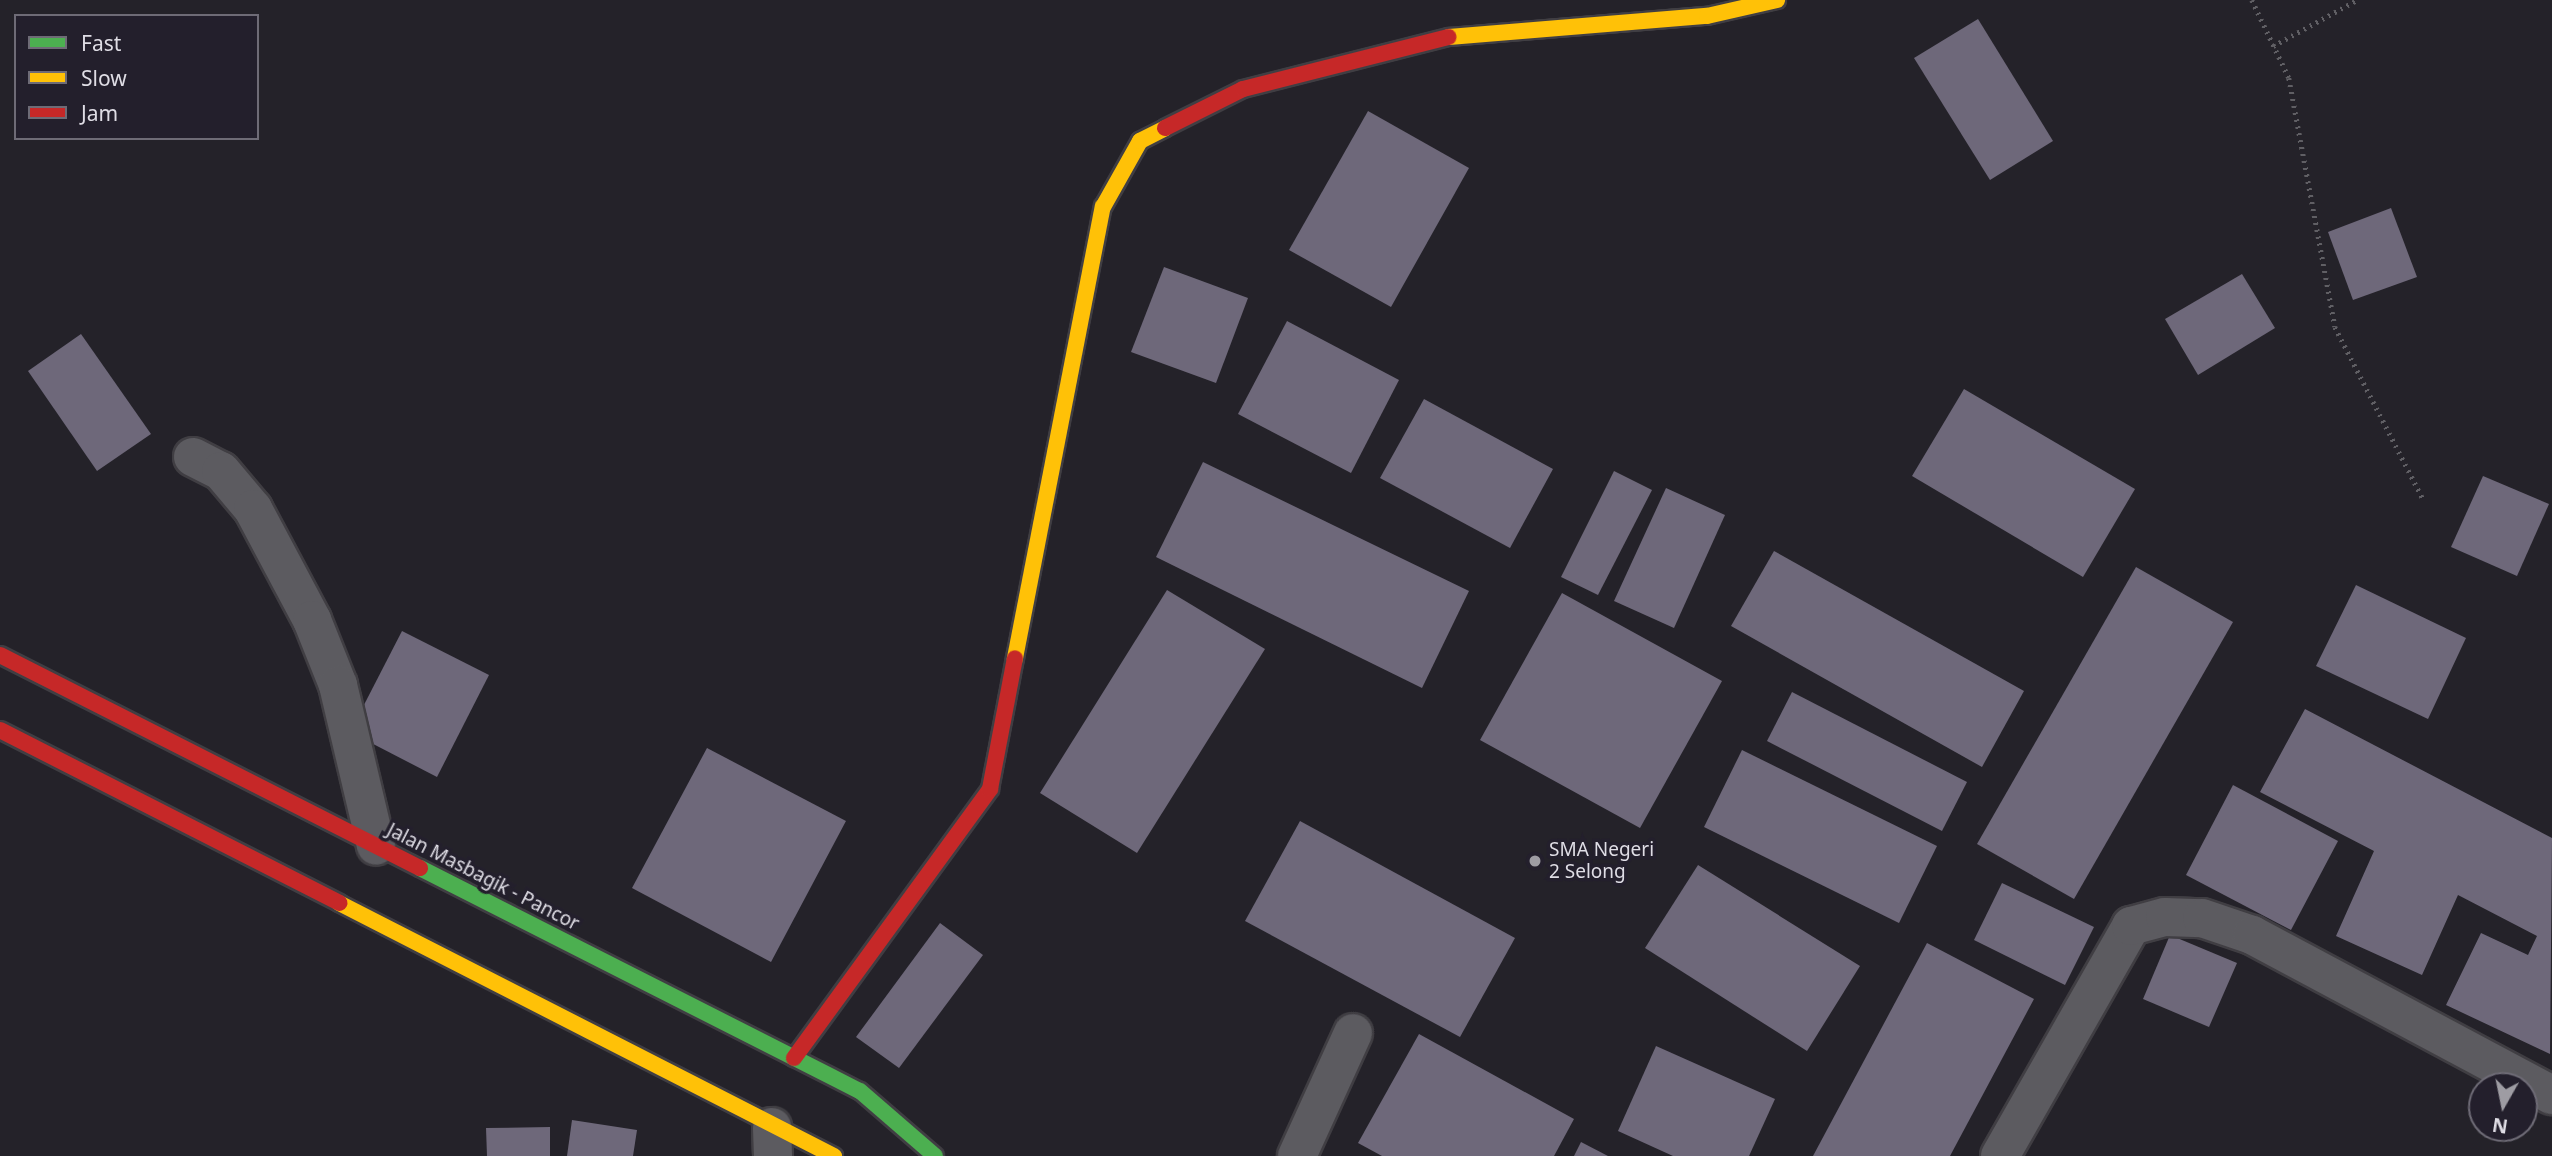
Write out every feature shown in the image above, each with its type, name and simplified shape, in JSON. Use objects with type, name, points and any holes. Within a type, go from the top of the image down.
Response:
[{"type":"main road","points":[[794,1058],[990,789],[1103,207],[1140,141],[1242,89],[1369,54],[1473,32],[1707,16],[1777,0]]},
{"type":"main road","name":"Jalan Masbagik - Pancor","points":[[0,655],[860,1091],[935,1156]]},
{"type":"main road","points":[[0,730],[773,1141],[834,1156]]},
{"type":"street","points":[[193,457],[221,471],[253,509],[312,620],[338,685],[376,846]]},
{"type":"street","points":[[2000,1156],[2131,926],[2165,917],[2202,918],[2252,935],[2552,1095]]},
{"type":"street","points":[[1297,1156],[1353,1032]]},
{"type":"path","points":[[2252,0],[2289,78],[2335,327],[2423,499]]},
{"type":"path","points":[[2273,46],[2357,0]]},
{"type":"building","points":[[1978,19],[2053,141],[1990,180],[1914,58]]},
{"type":"building","points":[[1368,111],[1469,168],[1391,307],[1289,250]]},
{"type":"building","points":[[2391,208],[2417,277],[2353,300],[2328,232]]},
{"type":"building","points":[[1164,267],[1248,298],[1216,383],[1131,352]]},
{"type":"building","points":[[2242,274],[2275,328],[2198,375],[2165,319]]},
{"type":"building","points":[[1287,321],[1399,380],[1351,473],[1238,414]]},
{"type":"building","points":[[81,334],[151,434],[97,471],[28,371]]},
{"type":"building","points":[[1964,389],[2135,489],[2083,577],[1912,476]]},
{"type":"building","points":[[1424,399],[1553,469],[1510,548],[1380,478]]},
{"type":"building","points":[[1203,462],[1469,591],[1422,688],[1156,557]]},
{"type":"building","points":[[1614,471],[1652,490],[1598,595],[1561,577]]},
{"type":"building","points":[[2483,476],[2549,504],[2517,576],[2451,547]]},
{"type":"building","points":[[1666,488],[1725,515],[1674,628],[1614,601]]},
{"type":"building","points":[[1774,551],[2024,691],[1982,767],[1731,626]]},
{"type":"building","points":[[2136,567],[2233,622],[2074,899],[1977,844]]},
{"type":"building","points":[[2356,585],[2466,638],[2428,719],[2316,666]]},
{"type":"building","points":[[1167,590],[1265,649],[1137,853],[1040,793]]},
{"type":"building","points":[[1562,593],[1722,681],[1640,828],[1480,740]]},
{"type":"building","points":[[402,631],[489,675],[437,777],[350,732]]},
{"type":"building","points":[[1792,692],[1967,782],[1942,831],[1767,741]]},
{"type":"building","points":[[2305,709],[2552,838],[2550,1054],[2446,1005],[2481,933],[2528,955],[2537,936],[2458,895],[2422,975],[2336,936],[2374,851],[2260,792]]},
{"type":"building","points":[[707,748],[846,821],[771,962],[632,888]]},
{"type":"building","points":[[1742,750],[1937,846],[1899,923],[1704,827]]},
{"type":"building","points":[[2233,785],[2338,841],[2291,930],[2186,875]]},
{"type":"building","points":[[1300,821],[1515,938],[1460,1037],[1245,921]]},
{"type":"building","points":[[1698,865],[1860,966],[1807,1051],[1645,948]]},
{"type":"building","points":[[2002,883],[2094,927],[2065,985],[1974,940]]},
{"type":"building","points":[[940,923],[983,955],[899,1068],[856,1037]]},
{"type":"building","points":[[2170,935],[2237,963],[2209,1027],[2143,999]]},
{"type":"building","points":[[1927,943],[2034,999],[1950,1156],[1813,1156]]},
{"type":"building","points":[[1419,1034],[1574,1119],[1554,1156],[1382,1156],[1358,1143]]},
{"type":"building","points":[[1656,1046],[1775,1099],[1749,1156],[1673,1156],[1618,1131]]},
{"type":"building","points":[[572,1120],[637,1130],[633,1156],[567,1156]]},
{"type":"building","points":[[550,1127],[550,1156],[487,1156],[486,1128]]},
{"type":"building","points":[[1581,1142],[1608,1156],[1574,1156]]},
{"type":"traffic: fast","points":[[420,868],[860,1091],[935,1156]]},
{"type":"traffic: slow","points":[[1449,37],[1707,16],[1777,0]]},
{"type":"traffic: slow","points":[[1015,658],[1103,207],[1140,141],[1165,128]]},
{"type":"traffic: slow","points":[[339,903],[834,1156]]},
{"type":"traffic: jam","points":[[1165,128],[1243,89],[1449,37]]},
{"type":"traffic: jam","points":[[0,655],[420,868]]},
{"type":"traffic: jam","points":[[794,1058],[990,789],[1015,658]]},
{"type":"traffic: jam","points":[[0,730],[339,903]]},
{"type":"place","name":"SMA Negeri 2 Selong","points":[[1535,861]]}]
